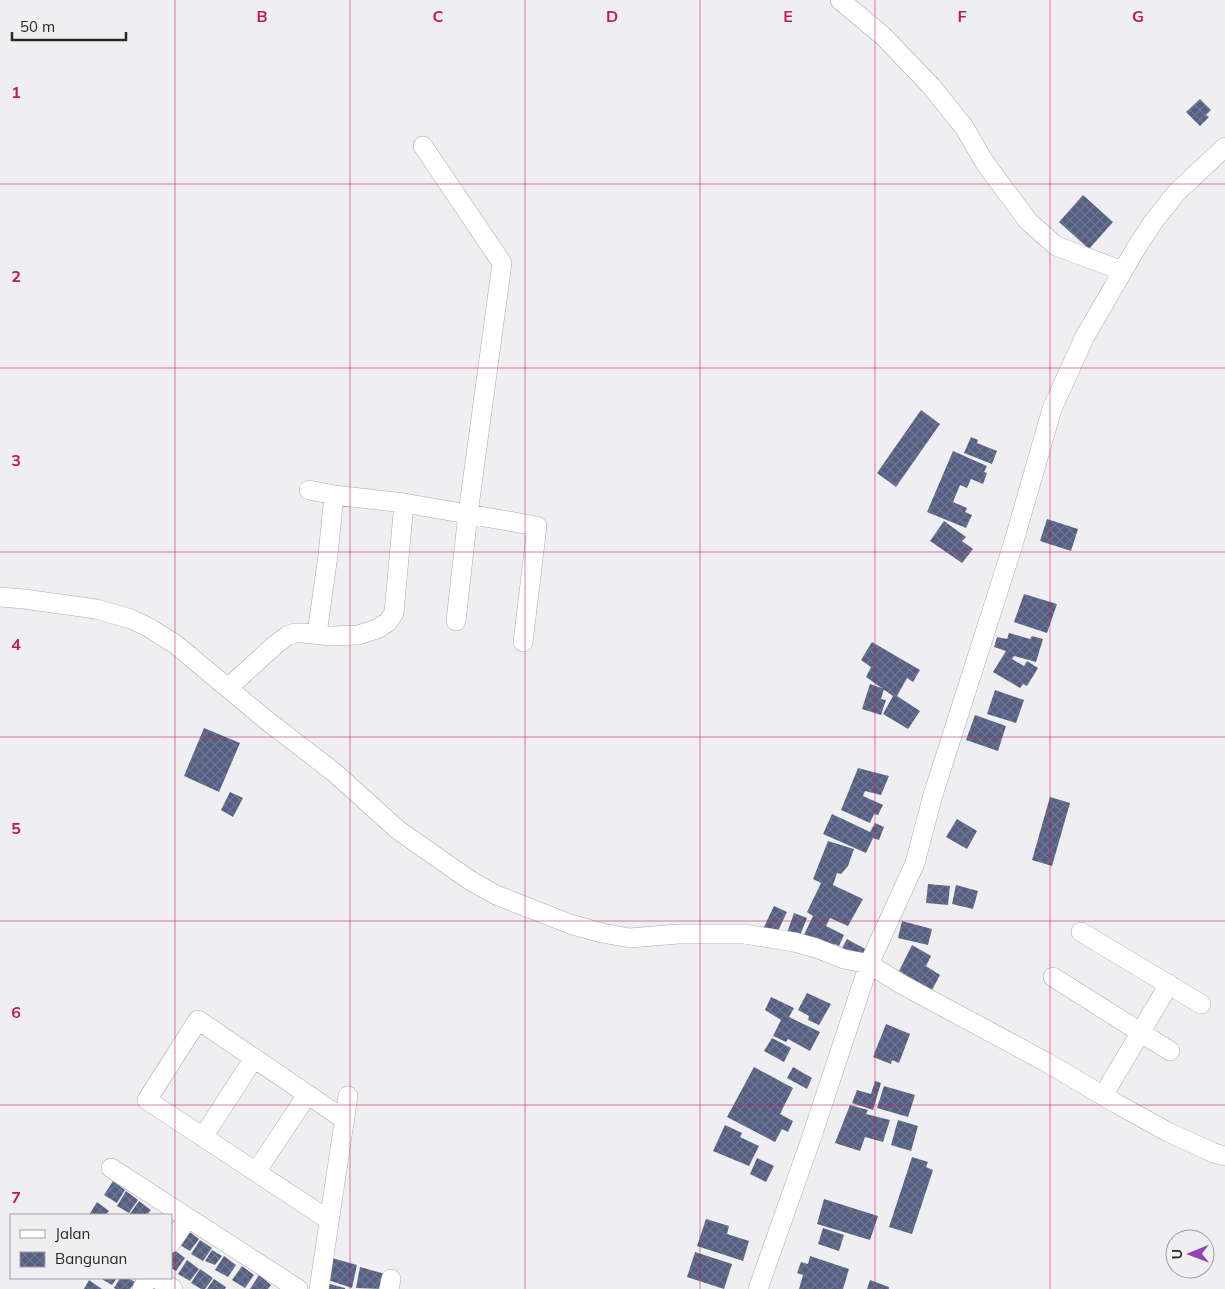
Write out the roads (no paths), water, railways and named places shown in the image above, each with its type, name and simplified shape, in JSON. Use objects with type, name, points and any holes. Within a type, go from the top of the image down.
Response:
[{"type":"street","points":[[840,0],[883,36],[931,86],[964,127],[985,163],[1028,221],[1056,246],[1123,271]]},
{"type":"street","points":[[423,146],[502,264],[468,514],[456,620]]},
{"type":"street","points":[[758,1289],[811,1139],[869,964],[914,862],[933,795],[1012,548],[1052,409],[1062,384],[1084,338],[1153,222],[1177,192],[1225,147]]},
{"type":"street","points":[[309,490],[334,496],[404,503],[537,526],[523,642]]},
{"type":"street","points":[[317,634],[334,496]]},
{"type":"street","points":[[228,688],[275,645],[295,633],[331,636],[358,635],[377,629],[388,622],[394,613],[404,503]]},
{"type":"street","points":[[0,597],[96,609],[131,619],[148,627],[175,644],[335,773],[398,830],[471,881],[496,895],[570,924],[630,938],[678,934],[744,934],[794,942],[844,959],[869,964],[900,984],[1046,1062],[1168,1132],[1214,1153],[1225,1156]]},
{"type":"street","points":[[1082,932],[1202,1004]]},
{"type":"street","points":[[1053,977],[1170,1051]]},
{"type":"street","points":[[1103,1096],[1169,984]]},
{"type":"street","points":[[330,1220],[147,1100],[198,1020],[345,1120]]},
{"type":"street","points":[[204,1137],[254,1058]]},
{"type":"street","points":[[256,1172],[307,1095]]},
{"type":"street","points":[[319,1289],[348,1096]]},
{"type":"street","points":[[111,1168],[298,1289]]},
{"type":"street","points":[[172,1242],[188,1218]]},
{"type":"street","points":[[158,1279],[173,1289]]}]
